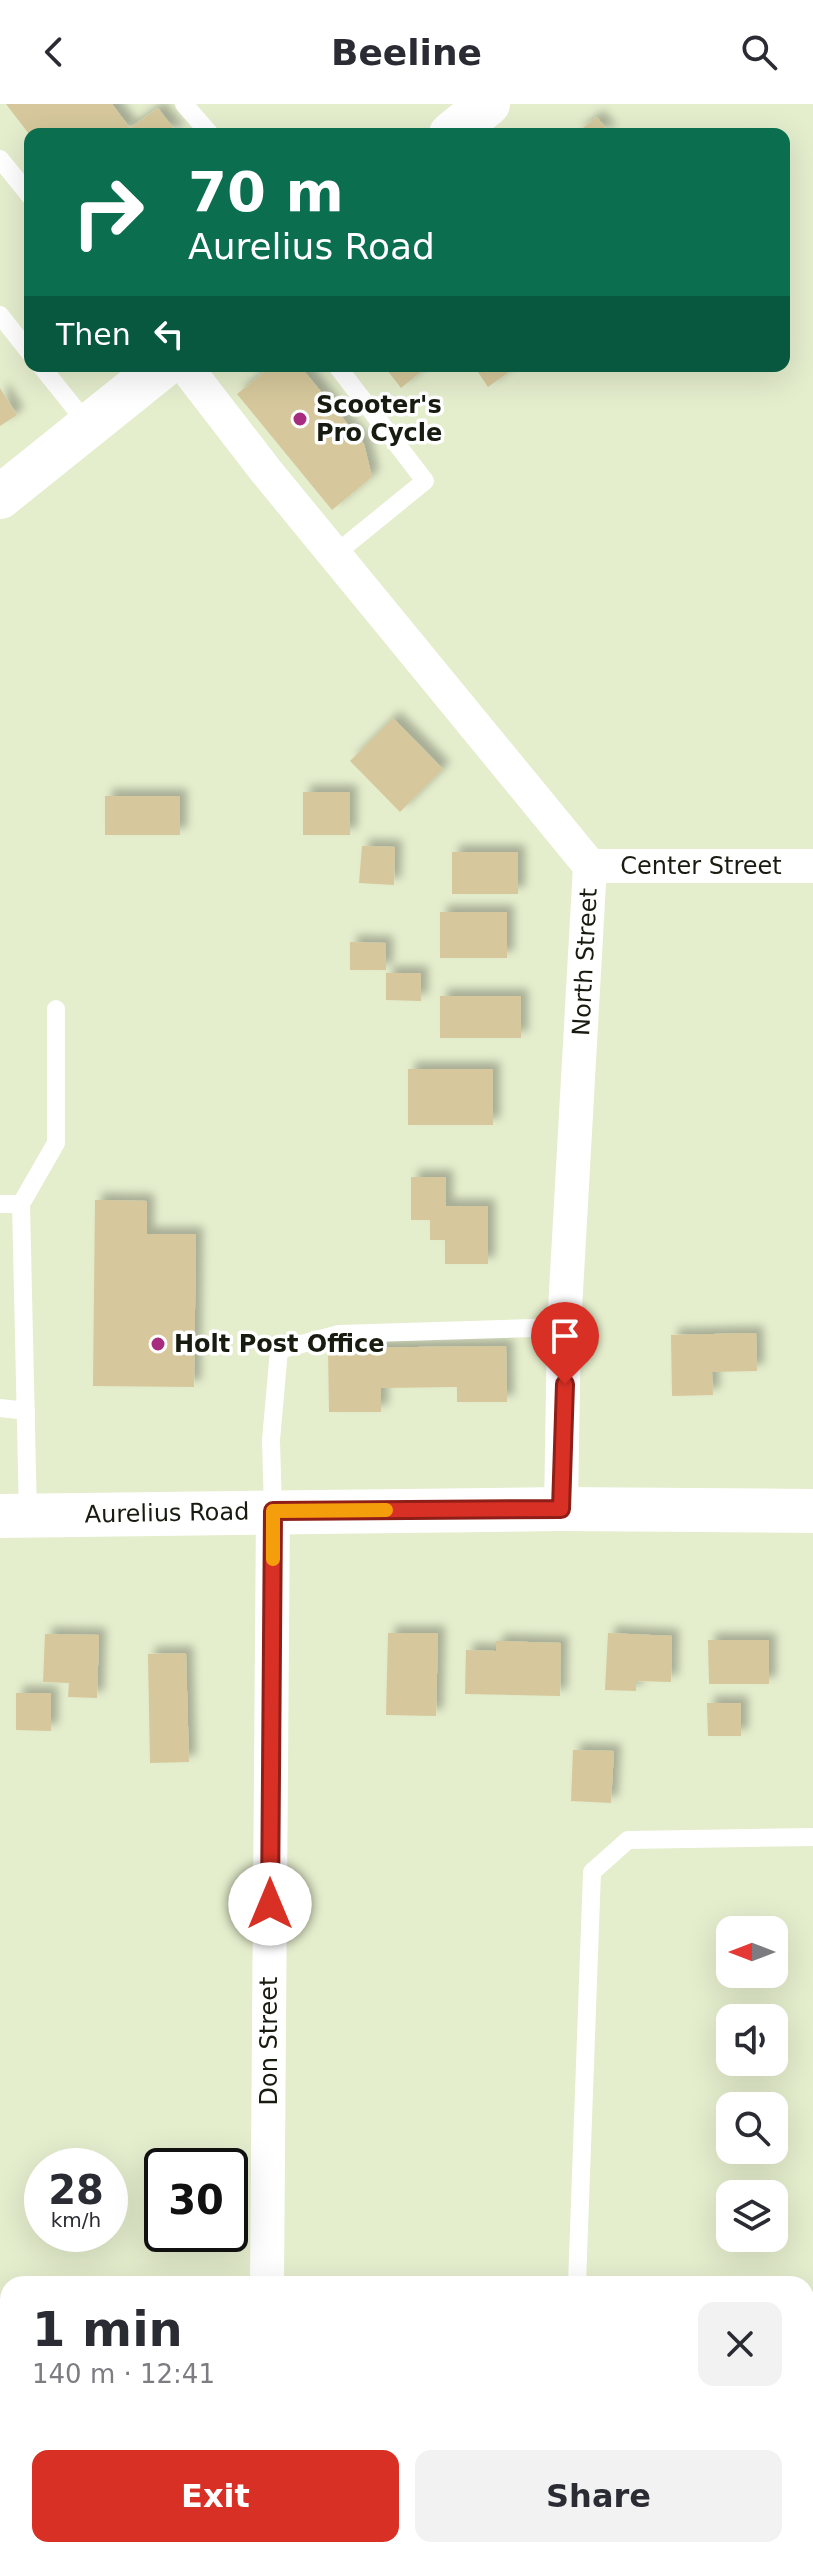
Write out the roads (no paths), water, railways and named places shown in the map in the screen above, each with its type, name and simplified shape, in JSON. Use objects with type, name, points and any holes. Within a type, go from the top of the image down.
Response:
[{"type":"street","points":[[458,128],[488,104]]},
{"type":"street","points":[[0,497],[156,372]]},
{"type":"street","name":"North Street","points":[[190,372],[334,555],[590,866],[564,1327],[561,1509]]},
{"type":"street","name":"Center Street","points":[[590,866],[813,866]]},
{"type":"street","name":"Aurelius Road","points":[[14,1516],[561,1509],[813,1511]]},
{"type":"street","name":"Don Street","points":[[267,2276],[273,1511]]},
{"type":"lane","points":[[184,104],[205,128]]},
{"type":"lane","points":[[0,159],[24,189]]},
{"type":"lane","points":[[0,315],[24,345]]},
{"type":"lane","points":[[46,372],[89,426]]},
{"type":"lane","points":[[334,555],[425,481],[342,372]]},
{"type":"lane","points":[[14,1516],[26,1411],[21,1204],[56,1143],[56,1009]]},
{"type":"lane","points":[[0,1204],[21,1204]]},
{"type":"lane","points":[[273,1511],[271,1440],[279,1350],[339,1334],[564,1327]]},
{"type":"lane","points":[[0,1408],[26,1411]]},
{"type":"lane","points":[[577,2276],[592,1872],[628,1840],[813,1837]]},
{"type":"place","name":"Scooter's Pro Cycle","points":[[300,419]]},
{"type":"place","name":"Holt Post Office","points":[[158,1344]]}]
